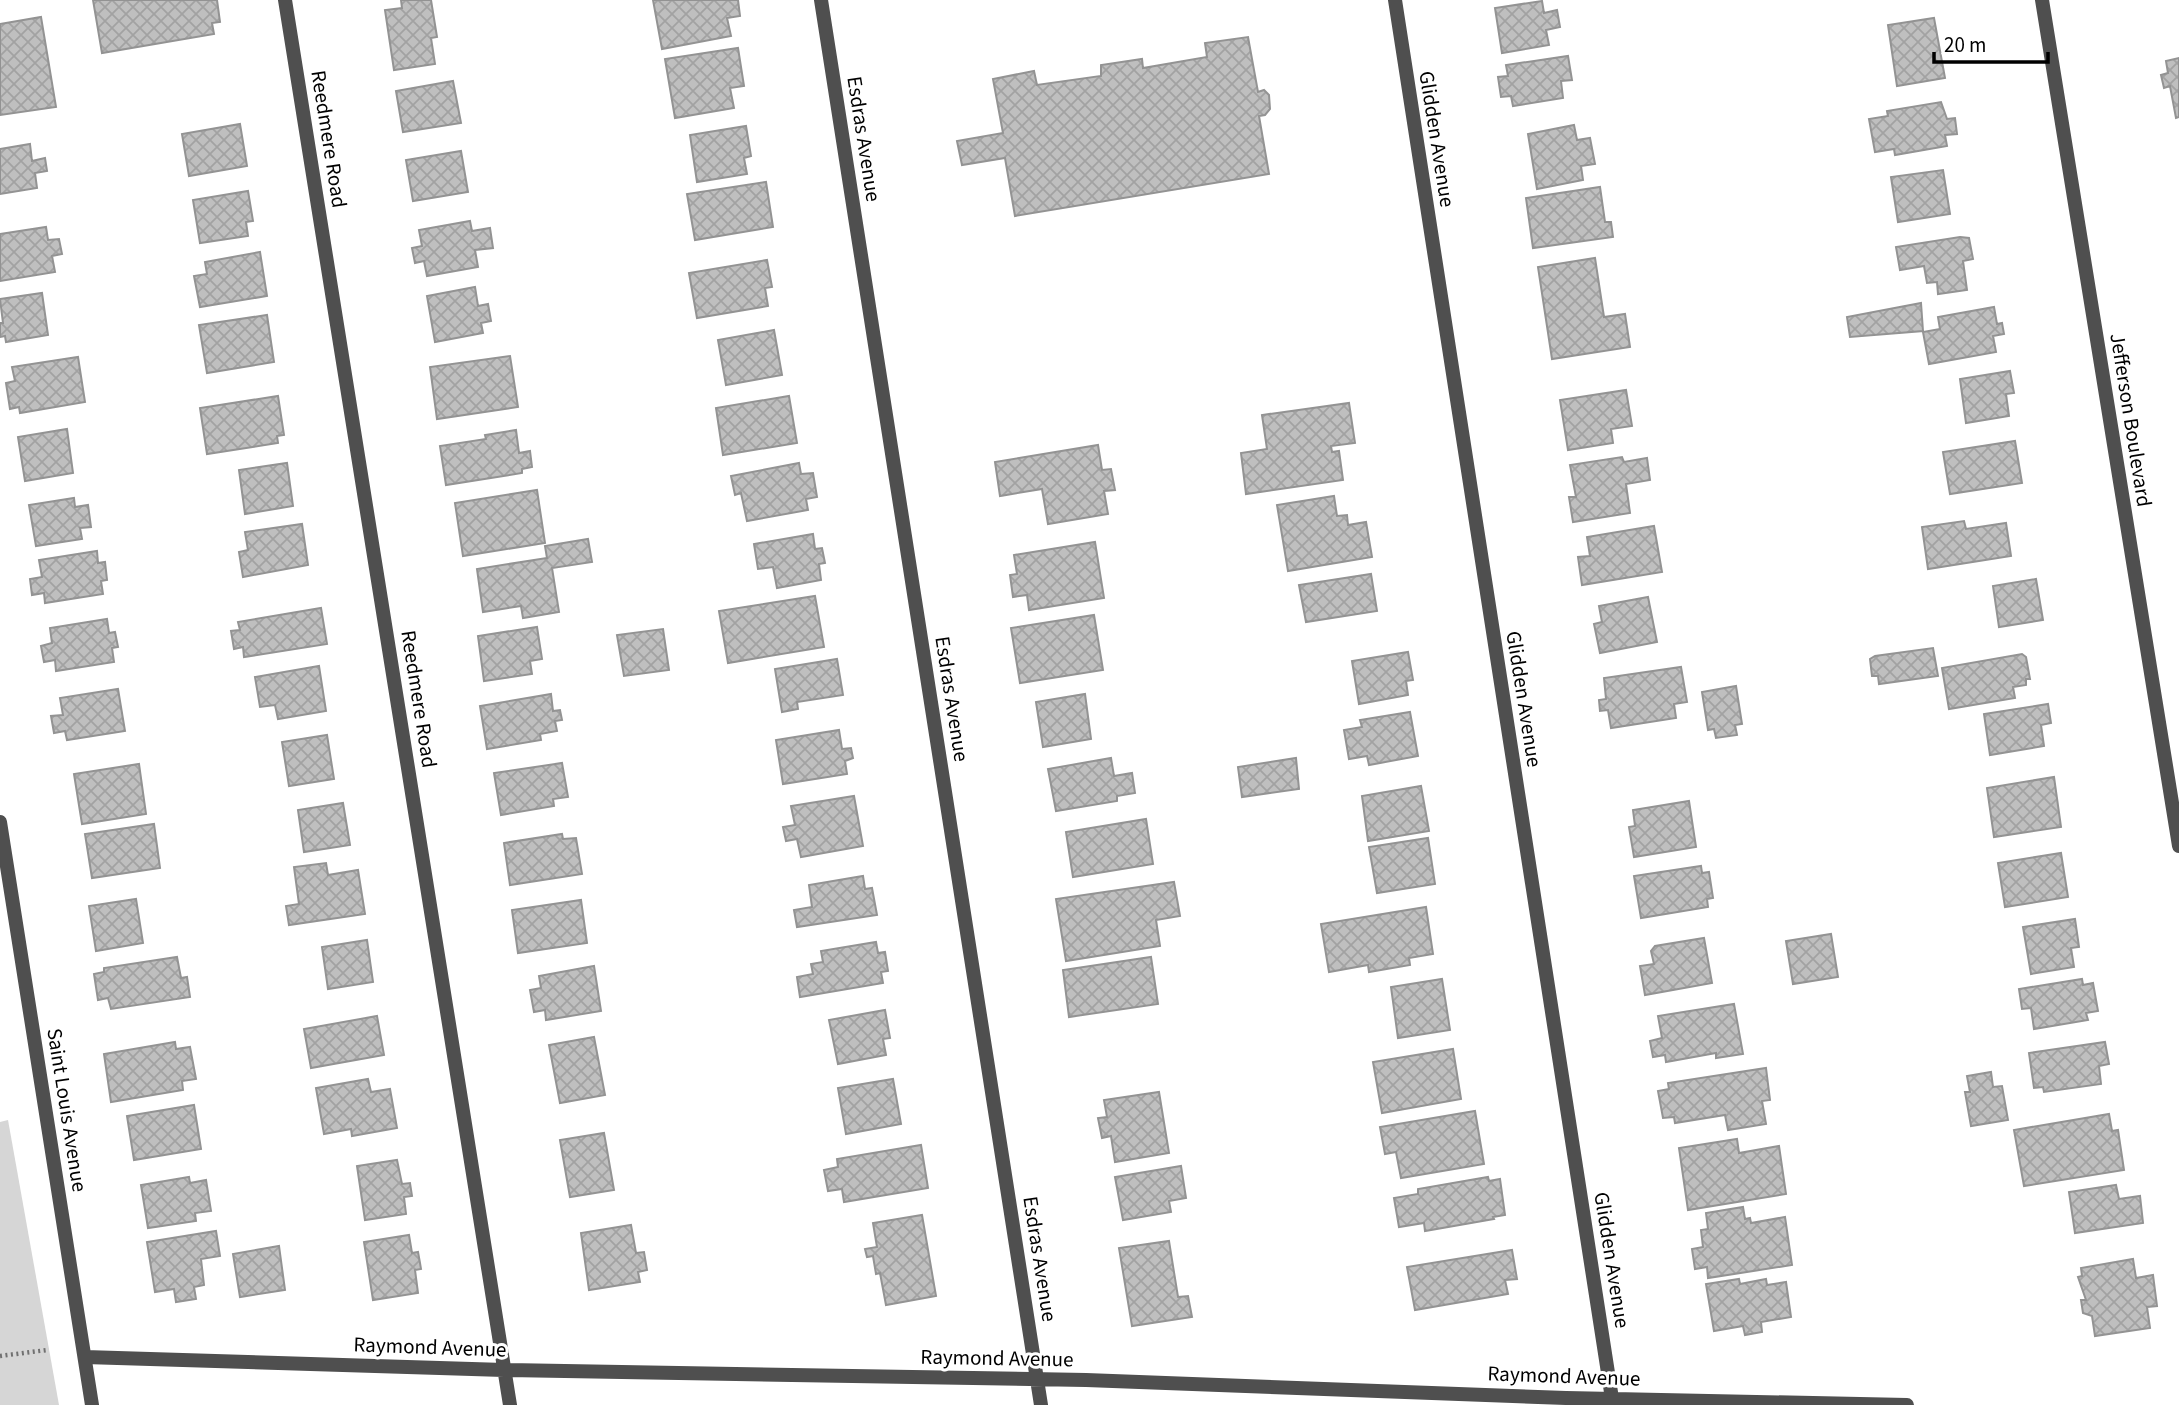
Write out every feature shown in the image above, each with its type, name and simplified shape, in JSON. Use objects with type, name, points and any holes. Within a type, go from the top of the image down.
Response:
[{"type":"street","name":"Reedmere Road","points":[[285,0],[510,1405]]},
{"type":"street","name":"Esdras Avenue","points":[[821,0],[1041,1405]]},
{"type":"street","name":"Glidden Avenue","points":[[1395,0],[1612,1402]]},
{"type":"street","name":"Jefferson Boulevard","points":[[2042,0],[2179,846]]},
{"type":"street","name":"Saint Louis Avenue","points":[[0,822],[92,1405]]},
{"type":"street","name":"Raymond Avenue","points":[[85,1357],[505,1370],[1037,1379],[1612,1402],[1908,1405]]},
{"type":"path","points":[[0,1356],[47,1350]]},
{"type":"shaded area","points":[[8,1120],[59,1405],[0,1405],[0,1122]]},
{"type":"building","points":[[93,0],[217,0],[220,22],[212,23],[214,34],[102,53]]},
{"type":"building","points":[[401,0],[431,0],[437,37],[431,38],[435,64],[394,70],[385,10],[402,8]]},
{"type":"building","points":[[653,0],[738,0],[740,16],[727,18],[731,36],[662,49]]},
{"type":"building","points":[[1542,1],[1544,13],[1557,10],[1560,27],[1546,30],[1549,45],[1502,53],[1495,8]]},
{"type":"building","points":[[41,17],[56,107],[0,115],[0,24]]},
{"type":"building","points":[[1934,18],[1945,78],[1897,86],[1888,25]]},
{"type":"building","points":[[1248,37],[1258,92],[1264,90],[1269,95],[1270,109],[1265,115],[1259,116],[1269,174],[1015,216],[1005,158],[962,165],[957,141],[1003,133],[993,79],[1034,71],[1037,85],[1101,76],[1101,65],[1142,59],[1143,68],[1207,57],[1205,43]]},
{"type":"building","points":[[738,48],[744,86],[730,88],[734,108],[675,118],[665,59]]},
{"type":"building","points":[[1568,56],[1572,80],[1561,81],[1563,98],[1513,106],[1511,96],[1501,97],[1498,77],[1508,76],[1506,65]]},
{"type":"building","points":[[2179,58],[2179,117],[2176,118],[2170,86],[2164,88],[2161,75],[2168,73],[2166,61]]},
{"type":"building","points":[[453,81],[461,123],[403,132],[396,91]]},
{"type":"building","points":[[1941,102],[1947,119],[1955,118],[1957,134],[1945,135],[1947,146],[1895,155],[1894,149],[1875,152],[1869,119],[1888,116],[1887,111]]},
{"type":"building","points":[[240,124],[247,166],[189,176],[182,134]]},
{"type":"building","points":[[1574,125],[1577,140],[1590,138],[1595,164],[1581,166],[1583,180],[1537,189],[1528,134]]},
{"type":"building","points":[[746,126],[751,156],[744,158],[747,174],[697,182],[690,135]]},
{"type":"building","points":[[30,144],[32,161],[45,158],[47,171],[35,173],[37,188],[0,194],[0,149]]},
{"type":"building","points":[[461,151],[468,192],[413,201],[406,160]]},
{"type":"building","points":[[1943,170],[1950,214],[1898,222],[1891,177]]},
{"type":"building","points":[[766,182],[773,227],[695,240],[687,194]]},
{"type":"building","points":[[1600,187],[1605,222],[1611,222],[1613,237],[1533,248],[1526,198]]},
{"type":"building","points":[[248,191],[253,221],[246,222],[248,236],[200,243],[193,200]]},
{"type":"building","points":[[470,221],[472,231],[490,228],[493,248],[475,250],[478,267],[427,276],[424,261],[415,263],[412,248],[422,246],[419,230]]},
{"type":"building","points":[[46,227],[48,240],[59,239],[62,254],[52,256],[55,272],[0,281],[0,234]]},
{"type":"building","points":[[1969,238],[1973,259],[1963,261],[1967,290],[1938,294],[1937,282],[1927,283],[1924,266],[1900,270],[1896,247]]},
{"type":"building","points":[[260,252],[267,296],[200,307],[194,276],[207,274],[205,262]]},
{"type":"building","points":[[1595,258],[1604,317],[1625,314],[1630,347],[1552,359],[1538,267]]},
{"type":"building","points":[[767,260],[772,287],[765,288],[768,306],[697,318],[689,273]]},
{"type":"building","points":[[475,287],[478,306],[488,304],[491,321],[481,323],[483,333],[435,342],[427,296]]},
{"type":"building","points":[[42,293],[48,335],[6,342],[5,336],[0,337],[0,323],[3,323],[0,299]]},
{"type":"building","points":[[1921,303],[1923,331],[1850,337],[1847,317]]},
{"type":"building","points":[[1994,307],[1997,324],[2002,323],[2004,334],[1993,336],[1996,352],[1929,364],[1923,332],[1940,329],[1938,317]]},
{"type":"building","points":[[267,315],[274,362],[207,373],[199,325]]},
{"type":"building","points":[[774,330],[782,375],[726,385],[718,340]]},
{"type":"building","points":[[510,356],[518,407],[437,419],[430,367]]},
{"type":"building","points":[[78,357],[85,402],[20,413],[19,407],[10,409],[6,383],[15,381],[12,367]]},
{"type":"building","points":[[2010,371],[2014,393],[2006,394],[2009,416],[1966,423],[1960,379]]},
{"type":"building","points":[[1626,390],[1632,426],[1611,429],[1613,443],[1568,450],[1560,400]]},
{"type":"building","points":[[278,396],[284,435],[277,436],[278,443],[207,454],[200,408]]},
{"type":"building","points":[[789,396],[797,443],[723,455],[716,408]]},
{"type":"building","points":[[1349,403],[1355,443],[1331,446],[1332,452],[1339,451],[1343,480],[1246,494],[1241,453],[1267,449],[1262,415]]},
{"type":"building","points":[[67,429],[73,473],[25,481],[18,437]]},
{"type":"building","points":[[516,430],[519,453],[530,451],[532,467],[522,469],[522,473],[446,485],[440,446],[486,439],[485,435]]},
{"type":"building","points":[[2015,441],[2022,483],[1950,494],[1943,452]]},
{"type":"building","points":[[1098,445],[1102,470],[1111,469],[1115,490],[1104,491],[1108,514],[1048,524],[1042,489],[1000,496],[995,462]]},
{"type":"building","points":[[1622,457],[1624,462],[1647,458],[1650,480],[1626,484],[1630,513],[1573,522],[1569,497],[1576,497],[1570,465]]},
{"type":"building","points":[[287,463],[293,506],[245,514],[239,470]]},
{"type":"building","points":[[799,463],[801,474],[813,473],[817,497],[806,499],[808,510],[747,521],[741,493],[735,495],[731,476]]},
{"type":"building","points":[[537,490],[545,543],[463,556],[455,503]]},
{"type":"building","points":[[1334,496],[1337,516],[1347,515],[1348,525],[1366,522],[1372,557],[1288,571],[1277,505]]},
{"type":"building","points":[[74,498],[75,507],[88,505],[91,527],[80,528],[82,539],[36,546],[29,505]]},
{"type":"building","points":[[1964,521],[1966,529],[2006,523],[2011,556],[1928,569],[1922,527]]},
{"type":"building","points":[[302,524],[308,565],[243,577],[239,552],[248,550],[245,532]]},
{"type":"building","points":[[1654,526],[1662,572],[1582,585],[1578,557],[1590,556],[1587,537]]},
{"type":"building","points":[[813,534],[815,549],[822,548],[825,563],[819,564],[821,580],[777,588],[773,567],[758,569],[754,544]]},
{"type":"building","points":[[588,539],[592,562],[552,568],[559,612],[523,618],[521,606],[483,612],[477,569],[547,558],[545,546]]},
{"type":"building","points":[[1095,542],[1104,598],[1029,610],[1027,595],[1013,597],[1010,575],[1017,574],[1014,555]]},
{"type":"building","points":[[97,551],[98,563],[105,562],[107,580],[101,581],[103,594],[45,603],[44,593],[32,595],[30,579],[42,577],[39,560]]},
{"type":"building","points":[[1371,574],[1377,611],[1306,622],[1299,585]]},
{"type":"building","points":[[2036,579],[2043,620],[1999,627],[1993,586]]},
{"type":"building","points":[[815,596],[824,647],[728,663],[719,611]]},
{"type":"building","points":[[1648,597],[1657,642],[1600,653],[1594,624],[1602,622],[1599,606]]},
{"type":"building","points":[[321,608],[327,644],[244,657],[243,647],[234,649],[231,631],[240,630],[238,622]]},
{"type":"building","points":[[1094,615],[1103,670],[1020,683],[1011,628]]},
{"type":"building","points":[[107,619],[109,633],[115,632],[118,647],[112,648],[114,662],[56,671],[55,660],[44,662],[41,646],[52,643],[50,628]]},
{"type":"building","points":[[537,627],[542,659],[530,661],[532,674],[484,681],[478,636]]},
{"type":"building","points":[[663,629],[669,670],[624,676],[617,635]]},
{"type":"building","points":[[1933,648],[1938,676],[1879,684],[1878,676],[1872,676],[1870,659],[1875,656]]},
{"type":"building","points":[[1408,652],[1413,680],[1406,681],[1408,695],[1359,704],[1352,661]]},
{"type":"building","points":[[2022,654],[2026,657],[2030,679],[2026,679],[2026,685],[2013,687],[2015,698],[1949,709],[1942,668]]},
{"type":"building","points":[[837,659],[843,695],[797,702],[798,709],[782,712],[775,669]]},
{"type":"building","points":[[319,666],[326,711],[278,719],[275,705],[260,707],[255,677]]},
{"type":"building","points":[[1681,667],[1687,702],[1674,704],[1676,718],[1611,728],[1608,710],[1600,711],[1599,700],[1606,699],[1604,678]]},
{"type":"building","points":[[1736,686],[1742,724],[1735,725],[1737,735],[1716,738],[1714,729],[1708,730],[1702,692]]},
{"type":"building","points":[[118,689],[125,731],[67,740],[65,731],[54,733],[51,716],[63,715],[60,698]]},
{"type":"building","points":[[551,694],[553,711],[560,710],[562,720],[555,721],[557,731],[540,734],[541,740],[487,749],[480,706]]},
{"type":"building","points":[[1085,694],[1091,739],[1043,747],[1036,702]]},
{"type":"building","points":[[2048,704],[2051,723],[2041,725],[2044,746],[1990,755],[1984,714]]},
{"type":"building","points":[[1410,712],[1418,756],[1369,765],[1367,756],[1349,759],[1344,730],[1362,727],[1360,720]]},
{"type":"building","points":[[839,730],[842,749],[851,748],[853,758],[845,761],[847,774],[783,784],[776,740]]},
{"type":"building","points":[[327,735],[334,779],[289,786],[282,742]]},
{"type":"building","points":[[1111,758],[1114,776],[1132,773],[1135,793],[1117,796],[1117,801],[1056,811],[1048,769]]},
{"type":"building","points":[[1296,758],[1299,789],[1242,797],[1238,767]]},
{"type":"building","points":[[562,763],[568,797],[553,799],[554,806],[501,815],[494,773]]},
{"type":"building","points":[[139,764],[146,814],[82,824],[74,774]]},
{"type":"building","points":[[2054,777],[2061,827],[1994,837],[1987,788]]},
{"type":"building","points":[[1421,786],[1429,831],[1368,841],[1362,796]]},
{"type":"building","points":[[854,796],[863,846],[801,857],[797,839],[786,841],[783,827],[795,825],[791,806]]},
{"type":"building","points":[[1689,801],[1696,847],[1634,857],[1629,827],[1635,826],[1633,810]]},
{"type":"building","points":[[343,803],[350,845],[304,852],[298,810]]},
{"type":"building","points":[[1146,819],[1153,864],[1073,877],[1066,832]]},
{"type":"building","points":[[154,824],[160,868],[92,878],[85,834]]},
{"type":"building","points":[[562,834],[563,839],[576,838],[582,874],[510,885],[504,843]]},
{"type":"building","points":[[1428,838],[1435,884],[1377,893],[1369,847]]},
{"type":"building","points":[[2061,853],[2068,897],[2005,907],[1998,863]]},
{"type":"building","points":[[326,863],[328,875],[358,870],[365,914],[289,925],[286,906],[299,904],[294,867]]},
{"type":"building","points":[[1701,866],[1702,873],[1709,872],[1713,898],[1707,899],[1708,907],[1641,918],[1634,876]]},
{"type":"building","points":[[863,876],[865,889],[872,888],[877,915],[797,927],[794,910],[812,907],[809,885]]},
{"type":"building","points":[[1174,882],[1180,916],[1156,920],[1160,946],[1066,961],[1056,899]]},
{"type":"building","points":[[136,899],[143,943],[96,951],[89,906]]},
{"type":"building","points":[[581,900],[587,943],[518,953],[512,910]]},
{"type":"building","points":[[1426,907],[1433,954],[1409,958],[1410,965],[1369,972],[1368,965],[1329,972],[1321,924]]},
{"type":"building","points":[[2075,919],[2079,947],[2071,948],[2074,967],[2031,974],[2023,927]]},
{"type":"building","points":[[1831,934],[1838,977],[1793,984],[1786,941]]},
{"type":"building","points":[[1704,938],[1712,983],[1645,995],[1640,966],[1654,964],[1651,951],[1655,946]]},
{"type":"building","points":[[367,940],[373,982],[328,989],[322,947]]},
{"type":"building","points":[[876,942],[878,953],[885,952],[888,971],[881,972],[883,983],[800,997],[797,977],[813,974],[811,964],[823,962],[821,951]]},
{"type":"building","points":[[177,957],[181,978],[187,977],[190,997],[111,1009],[108,998],[98,1000],[94,974],[104,972],[104,968]]},
{"type":"building","points":[[1151,957],[1158,1004],[1069,1017],[1063,970]]},
{"type":"building","points":[[594,966],[601,1011],[546,1020],[545,1010],[534,1012],[530,990],[541,988],[539,976]]},
{"type":"building","points":[[1442,979],[1450,1030],[1398,1038],[1391,987]]},
{"type":"building","points":[[2082,979],[2083,985],[2093,983],[2098,1011],[2086,1013],[2088,1020],[2034,1029],[2031,1008],[2022,1009],[2019,989]]},
{"type":"building","points":[[1734,1004],[1743,1054],[1716,1058],[1716,1053],[1666,1062],[1665,1055],[1653,1057],[1650,1041],[1662,1038],[1658,1016]]},
{"type":"building","points":[[885,1010],[890,1038],[883,1039],[886,1055],[838,1064],[829,1020]]},
{"type":"building","points":[[377,1016],[384,1055],[311,1068],[304,1029]]},
{"type":"building","points":[[594,1037],[605,1095],[560,1103],[549,1045]]},
{"type":"building","points":[[175,1042],[176,1049],[190,1047],[196,1079],[182,1081],[183,1090],[111,1102],[104,1054]]},
{"type":"building","points":[[2105,1042],[2109,1064],[2099,1066],[2101,1084],[2044,1092],[2043,1087],[2034,1088],[2029,1053]]},
{"type":"building","points":[[1453,1049],[1461,1099],[1382,1113],[1373,1062]]},
{"type":"building","points":[[1766,1068],[1770,1100],[1762,1101],[1766,1124],[1728,1130],[1725,1115],[1675,1123],[1674,1117],[1663,1118],[1658,1091],[1669,1089],[1668,1083]]},
{"type":"building","points":[[1991,1072],[1993,1087],[2002,1086],[2008,1120],[1971,1126],[1965,1092],[1970,1092],[1967,1076]]},
{"type":"building","points":[[368,1079],[371,1092],[390,1089],[397,1128],[352,1136],[351,1129],[324,1134],[316,1088]]},
{"type":"building","points":[[893,1079],[901,1124],[846,1134],[838,1088]]},
{"type":"building","points":[[1159,1092],[1169,1153],[1115,1162],[1111,1136],[1102,1138],[1098,1118],[1107,1117],[1104,1100]]},
{"type":"building","points":[[194,1105],[201,1149],[134,1160],[127,1116]]},
{"type":"building","points":[[1475,1111],[1484,1164],[1401,1178],[1396,1152],[1385,1154],[1380,1127]]},
{"type":"building","points":[[2109,1114],[2112,1131],[2118,1130],[2124,1170],[2024,1186],[2014,1130]]},
{"type":"building","points":[[604,1133],[614,1190],[570,1197],[560,1140]]},
{"type":"building","points":[[1737,1139],[1739,1153],[1779,1146],[1786,1194],[1688,1210],[1679,1148]]},
{"type":"building","points":[[921,1145],[928,1188],[844,1202],[842,1189],[828,1191],[824,1170],[838,1167],[837,1159]]},
{"type":"building","points":[[397,1160],[402,1184],[410,1183],[412,1196],[404,1197],[406,1214],[365,1220],[357,1166]]},
{"type":"building","points":[[1181,1166],[1186,1198],[1169,1201],[1171,1212],[1123,1220],[1115,1177]]},
{"type":"building","points":[[189,1177],[190,1183],[206,1180],[211,1211],[195,1213],[196,1221],[148,1228],[141,1185]]},
{"type":"building","points":[[1488,1177],[1489,1181],[1500,1179],[1505,1215],[1425,1231],[1424,1223],[1399,1227],[1394,1198],[1418,1194],[1418,1189]]},
{"type":"building","points":[[2116,1185],[2119,1199],[2140,1196],[2143,1223],[2075,1233],[2069,1192]]},
{"type":"building","points":[[1743,1207],[1745,1219],[1750,1218],[1751,1223],[1785,1217],[1792,1265],[1708,1278],[1707,1267],[1695,1269],[1692,1249],[1703,1247],[1701,1230],[1708,1229],[1706,1213]]},
{"type":"building","points":[[922,1215],[936,1296],[886,1305],[880,1273],[876,1274],[873,1256],[867,1257],[865,1249],[877,1247],[873,1223]]},
{"type":"building","points":[[631,1225],[636,1253],[644,1252],[647,1270],[638,1272],[640,1282],[589,1290],[581,1233]]},
{"type":"building","points":[[216,1231],[220,1256],[201,1259],[204,1285],[194,1287],[196,1299],[176,1302],[174,1289],[155,1292],[147,1242]]},
{"type":"building","points":[[409,1235],[412,1253],[418,1252],[421,1269],[415,1270],[418,1293],[373,1300],[364,1242]]},
{"type":"building","points":[[1169,1241],[1178,1297],[1188,1296],[1192,1317],[1132,1326],[1119,1248]]},
{"type":"building","points":[[279,1246],[285,1290],[240,1297],[233,1254]]},
{"type":"building","points":[[1512,1250],[1517,1279],[1505,1280],[1508,1294],[1415,1310],[1407,1267]]},
{"type":"building","points":[[2133,1259],[2136,1278],[2153,1275],[2157,1306],[2147,1307],[2150,1328],[2095,1336],[2092,1316],[2083,1313],[2081,1300],[2086,1300],[2078,1277],[2082,1276],[2081,1268]]},
{"type":"building","points":[[1739,1279],[1740,1284],[1766,1279],[1767,1285],[1786,1282],[1791,1317],[1761,1322],[1762,1332],[1745,1335],[1743,1326],[1714,1331],[1706,1284]]}]
